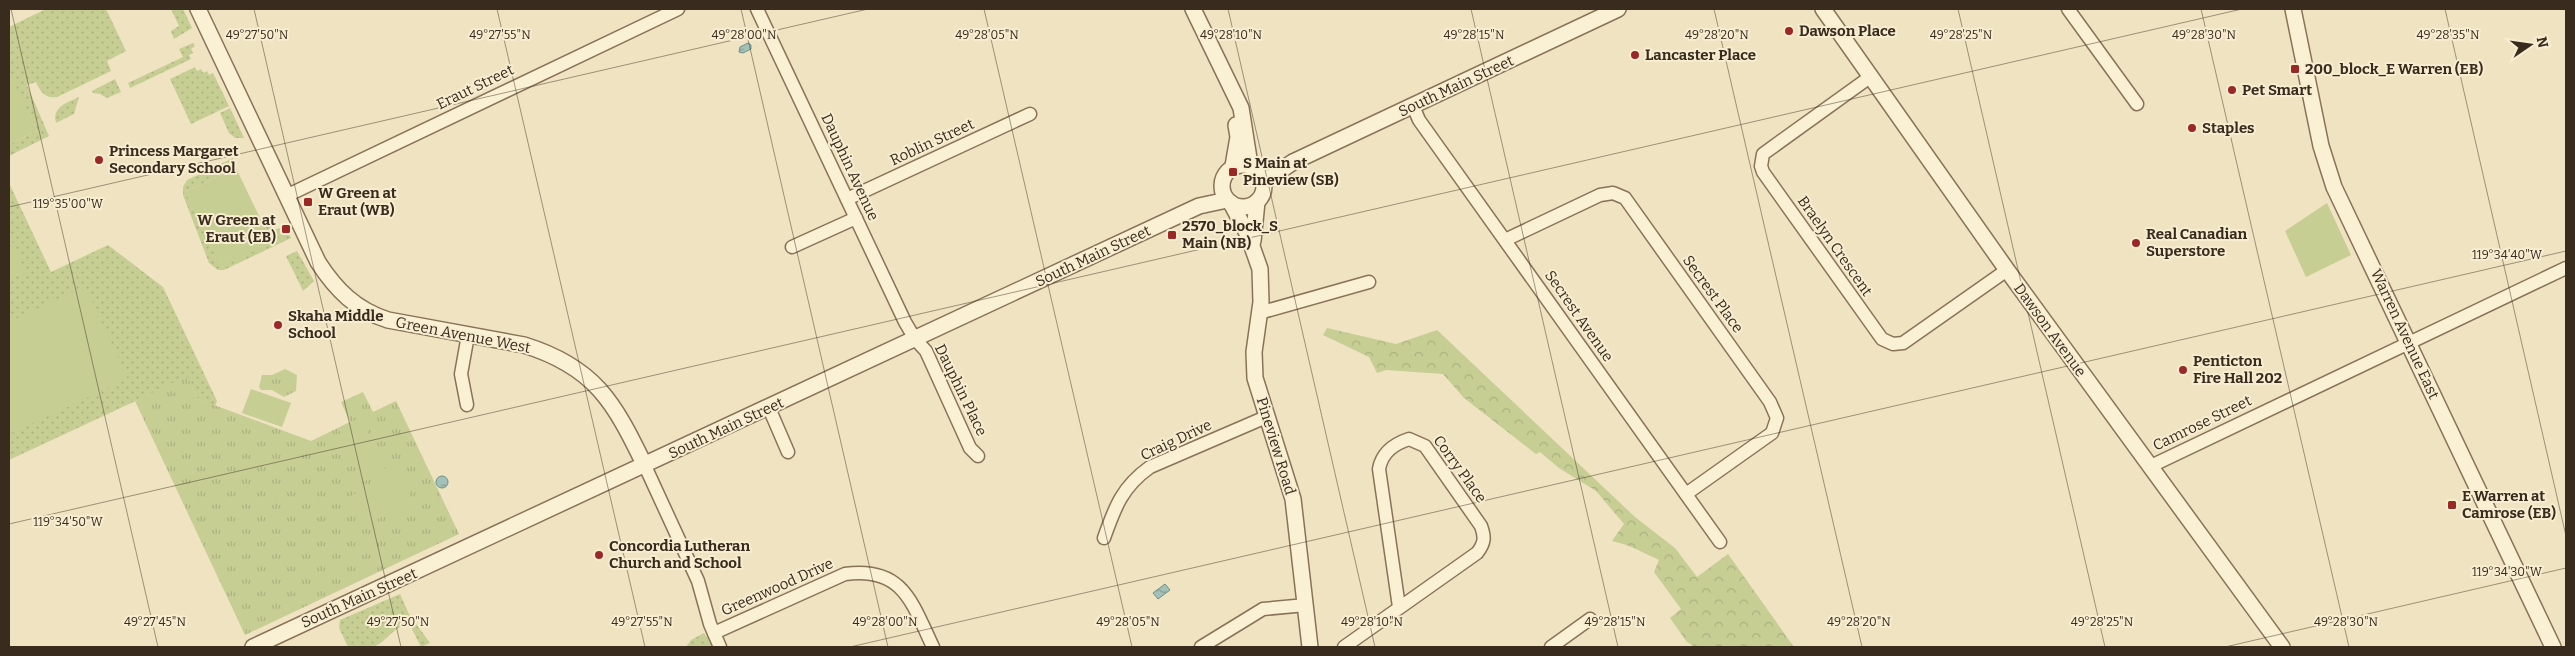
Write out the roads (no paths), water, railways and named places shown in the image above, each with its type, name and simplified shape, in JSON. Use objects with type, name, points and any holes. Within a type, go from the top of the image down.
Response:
[{"type":"street","name":"Green Avenue West","points":[[198,9],[318,262],[329,279],[351,302],[368,312],[388,320],[543,351],[586,375],[616,410],[645,466]]},
{"type":"street","name":"Eraut Street","points":[[286,196],[678,9]]},
{"type":"street","name":"Dauphin Avenue","points":[[757,9],[915,339]]},
{"type":"street","points":[[1193,9],[1229,87],[1241,108],[1252,167],[1264,182],[1263,193],[1257,202],[1241,207],[1229,201],[1221,184],[1225,174],[1233,166],[1238,137],[1229,87]]},
{"type":"street","name":"South Main Street","points":[[1264,182],[1293,162],[1618,9]]},
{"type":"street","name":"Dawson Avenue","points":[[1823,9],[2007,270],[2282,647]]},
{"type":"street","points":[[2068,9],[2137,104]]},
{"type":"street","name":"Warren Avenue East","points":[[2293,9],[2326,165],[2553,647]]},
{"type":"street","name":"Braelyn Crescent","points":[[1870,77],[1763,154],[1761,166],[1763,172],[1797,222],[1882,339],[1893,344],[1903,343],[2007,270]]},
{"type":"street","name":"Secrest Avenue","points":[[1413,106],[1420,120],[1720,542]]},
{"type":"street","name":"Roblin Street","points":[[847,199],[1030,114]]},
{"type":"street","name":"South Main Street","points":[[1252,167],[1293,162]]},
{"type":"street","points":[[1233,166],[1252,167]]},
{"type":"street","name":"South Main Street","points":[[1199,206],[1221,184]]},
{"type":"street","name":"Secrest Place","points":[[1505,240],[1600,195],[1613,193],[1625,198],[1770,402],[1777,418],[1772,433],[1686,494]]},
{"type":"street","name":"South Main Street","points":[[253,647],[645,466],[1199,206],[1229,201]]},
{"type":"street","name":"Pineview Road","points":[[1229,201],[1253,245],[1261,283],[1254,368],[1266,417],[1292,499],[1310,647]]},
{"type":"street","name":"Pineview Road","points":[[1253,245],[1257,202]]},
{"type":"street","points":[[792,247],[856,218]]},
{"type":"street","name":"Camrose Street","points":[[2151,466],[2566,268]]},
{"type":"street","points":[[1259,313],[1369,282]]},
{"type":"street","points":[[467,406],[461,374],[468,335]]},
{"type":"street","name":"Dauphin Place","points":[[915,339],[926,351],[970,448],[978,456]]},
{"type":"street","points":[[769,408],[788,452]]},
{"type":"street","name":"Craig Drive","points":[[1104,538],[1115,508],[1133,480],[1150,468],[1266,417]]},
{"type":"street","name":"Corry Place","points":[[1344,647],[1477,553],[1483,545],[1485,536],[1481,526],[1425,446],[1409,439],[1386,452],[1381,459],[1380,469],[1399,608]]},
{"type":"street","points":[[645,466],[698,580],[714,634],[720,647]]},
{"type":"street","name":"Greenwood Drive","points":[[714,634],[845,574],[867,571],[887,578],[902,588],[933,647]]},
{"type":"street","points":[[1201,647],[1263,609],[1306,605]]},
{"type":"street","points":[[1551,647],[1590,619]]},
{"type":"water","points":[[748,43],[751,45],[751,49],[743,53],[739,52],[740,47]]},
{"type":"water","points":[[440,476],[444,476],[448,482],[444,488],[440,488],[436,484],[436,480]]},
{"type":"water","points":[[1165,584],[1170,590],[1158,599],[1153,593]]},
{"type":"place","name":"Dawson Place","points":[[1789,31]]},
{"type":"place","name":"Lancaster Place","points":[[1635,55]]},
{"type":"place","name":"200_block_E Warren (EB)","points":[[2295,69]]},
{"type":"place","name":"Pet Smart","points":[[2232,90]]},
{"type":"place","name":"Staples","points":[[2192,128]]},
{"type":"place","name":"Princess Margaret Secondary School","points":[[99,160]]},
{"type":"place","name":"S Main at Pineview (SB)","points":[[1233,172]]},
{"type":"place","name":"W Green at Eraut (WB)","points":[[308,202]]},
{"type":"place","name":"W Green at Eraut (EB)","points":[[286,229]]},
{"type":"place","name":"2570_block_S Main (NB)","points":[[1172,235]]},
{"type":"place","name":"Real Canadian Superstore","points":[[2136,243]]},
{"type":"place","name":"Skaha Middle School","points":[[278,325]]},
{"type":"place","name":"Penticton Fire Hall 202","points":[[2183,370]]},
{"type":"place","name":"E Warren at Camrose (EB)","points":[[2452,505]]},
{"type":"place","name":"Concordia Lutheran Church and School","points":[[599,555]]}]
